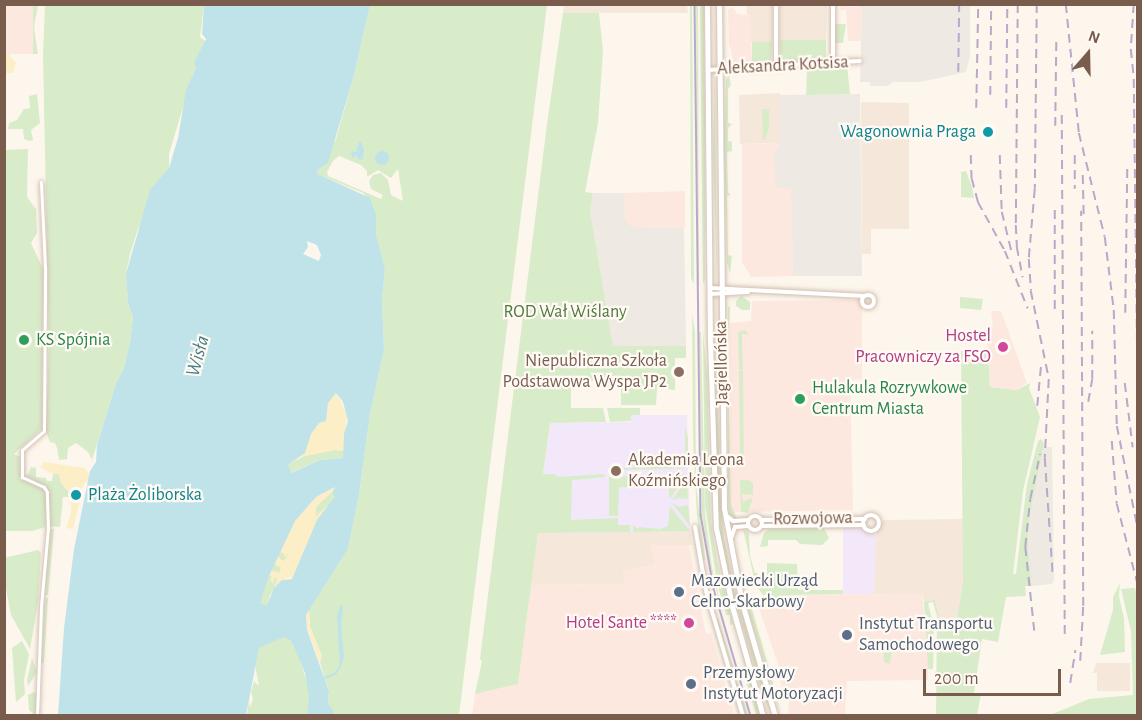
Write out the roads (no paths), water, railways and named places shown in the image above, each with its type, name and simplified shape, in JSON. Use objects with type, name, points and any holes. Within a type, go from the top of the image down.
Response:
[{"type":"main road","name":"Jagiellońska","points":[[707,4],[712,476],[716,528],[732,606],[763,716]]},
{"type":"main road","name":"Jagiellońska","points":[[719,4],[724,508],[743,608],[775,716]]},
{"type":"street","points":[[776,4],[776,66]]},
{"type":"street","points":[[833,4],[833,63]]},
{"type":"street","name":"Aleksandra Kotsisa","points":[[707,70],[860,61]]},
{"type":"street","points":[[37,716],[41,606],[48,527],[47,492],[44,487],[22,477],[22,450],[44,431],[45,279],[41,182]]},
{"type":"street","points":[[710,291],[865,296]]},
{"type":"street","name":"Rozwojowa","points":[[724,508],[732,521],[748,520],[755,516],[761,520],[865,519]]},
{"type":"street","points":[[875,516],[879,525],[870,531],[864,525],[865,519],[875,516]]},
{"type":"street","name":"Rozwojowa","points":[[748,520],[749,526]]},
{"type":"street","name":"Rozwojowa","points":[[761,520],[762,526]]},
{"type":"street","name":"Rozwojowa","points":[[730,544],[734,528],[749,526],[756,530],[762,526],[864,525]]},
{"type":"street","points":[[695,527],[706,591],[743,716]]},
{"type":"water","name":"Wisła","points":[[204,5],[370,5],[354,75],[328,163],[317,170],[318,174],[370,198],[376,214],[376,234],[385,268],[382,300],[384,350],[370,414],[359,495],[348,549],[306,615],[307,630],[329,691],[328,704],[333,710],[333,715],[307,715],[309,698],[305,673],[290,640],[283,637],[259,648],[246,715],[58,715],[64,628],[74,549],[90,471],[96,462],[97,445],[116,383],[124,368],[130,343],[133,317],[128,303],[126,274],[150,190],[169,168],[178,138],[186,90],[196,68],[194,63],[206,39],[202,34]],"holes":[[[307,241],[317,245],[321,255],[319,261],[303,254],[308,247]],[[336,393],[343,402],[348,421],[344,434],[343,458],[320,460],[291,473],[288,465],[305,453],[311,434],[319,423],[326,421],[328,403]],[[335,487],[332,493],[335,497],[317,520],[292,579],[282,580],[274,588],[267,605],[260,604],[268,578],[295,521],[316,497]]]},
{"type":"water","points":[[359,142],[364,150],[363,159],[359,160],[356,155],[352,158],[351,151],[356,152]]},
{"type":"water","points":[[379,151],[385,151],[389,158],[385,165],[379,165],[375,161],[375,155]]},
{"type":"water","points":[[341,604],[343,607],[341,625],[344,658],[340,667],[337,616]]},
{"type":"waterway","points":[[324,678],[335,674],[340,667]]},
{"type":"tram line","points":[[695,4],[701,515],[714,589],[751,716]]},
{"type":"railway","points":[[958,72],[959,4]]},
{"type":"railway","points":[[976,108],[978,4]]},
{"type":"railway","points":[[990,95],[991,4]]},
{"type":"railway","points":[[1006,108],[1007,4]]},
{"type":"railway","points":[[1018,4],[1016,225],[1017,247],[1023,277]]},
{"type":"railway","points":[[1037,4],[1035,189],[1029,259],[1031,291],[1049,379],[1045,458],[1053,576]]},
{"type":"railway","points":[[1066,4],[1079,133],[1105,237],[1114,310],[1117,426],[1138,529]]},
{"type":"railway","points":[[1134,4],[1131,49],[1134,79],[1138,429]]},
{"type":"railway","points":[[1055,126],[1056,40]]},
{"type":"railway","points":[[1062,115],[1065,635]]},
{"type":"railway","points":[[971,155],[972,179],[978,202],[1005,251],[1028,309]]},
{"type":"railway","points":[[1000,155],[1002,212],[1012,253]]},
{"type":"railway","points":[[1075,155],[1075,189]]},
{"type":"railway","points":[[1125,313],[1127,169]]},
{"type":"railway","points":[[1083,175],[1084,220]]},
{"type":"railway","points":[[1055,210],[1055,312]]},
{"type":"railway","points":[[1080,661],[1083,606],[1081,211]]},
{"type":"railway","points":[[1088,402],[1092,379],[1092,331]]},
{"type":"railway","points":[[1037,406],[1041,364]]},
{"type":"railway","points":[[1125,383],[1133,448]]},
{"type":"railway","points":[[1112,441],[1117,504],[1138,585]]},
{"type":"railway","points":[[1034,631],[1025,547],[1030,499],[1040,454]]},
{"type":"railway","points":[[1070,683],[1075,650]]},
{"type":"place","name":"Wagonownia Praga","points":[[988,132]]},
{"type":"place","name":"KS Spójnia","points":[[24,340]]},
{"type":"place","name":"Hostel Pracowniczy za FSO","points":[[1003,347]]},
{"type":"place","name":"Niepubliczna Szkoła Podstawowa Wyspa JP2","points":[[679,372]]},
{"type":"place","name":"Hulakula Rozrywkowe Centrum Miasta","points":[[800,399]]},
{"type":"place","name":"Akademia Leona Koźmińskiego","points":[[616,471]]},
{"type":"place","name":"Plaża Żoliborska","points":[[76,495]]},
{"type":"place","name":"Mazowiecki Urząd Celno-Skarbowy","points":[[679,592]]},
{"type":"place","name":"Hotel Sante ****","points":[[689,623]]},
{"type":"place","name":"Instytut Transportu Samochodowego","points":[[847,635]]},
{"type":"place","name":"Przemysłowy Instytut Motoryzacji","points":[[691,684]]},
{"type":"park label","name":"ROD Wał Wiślany","points":[[565,312]]}]
